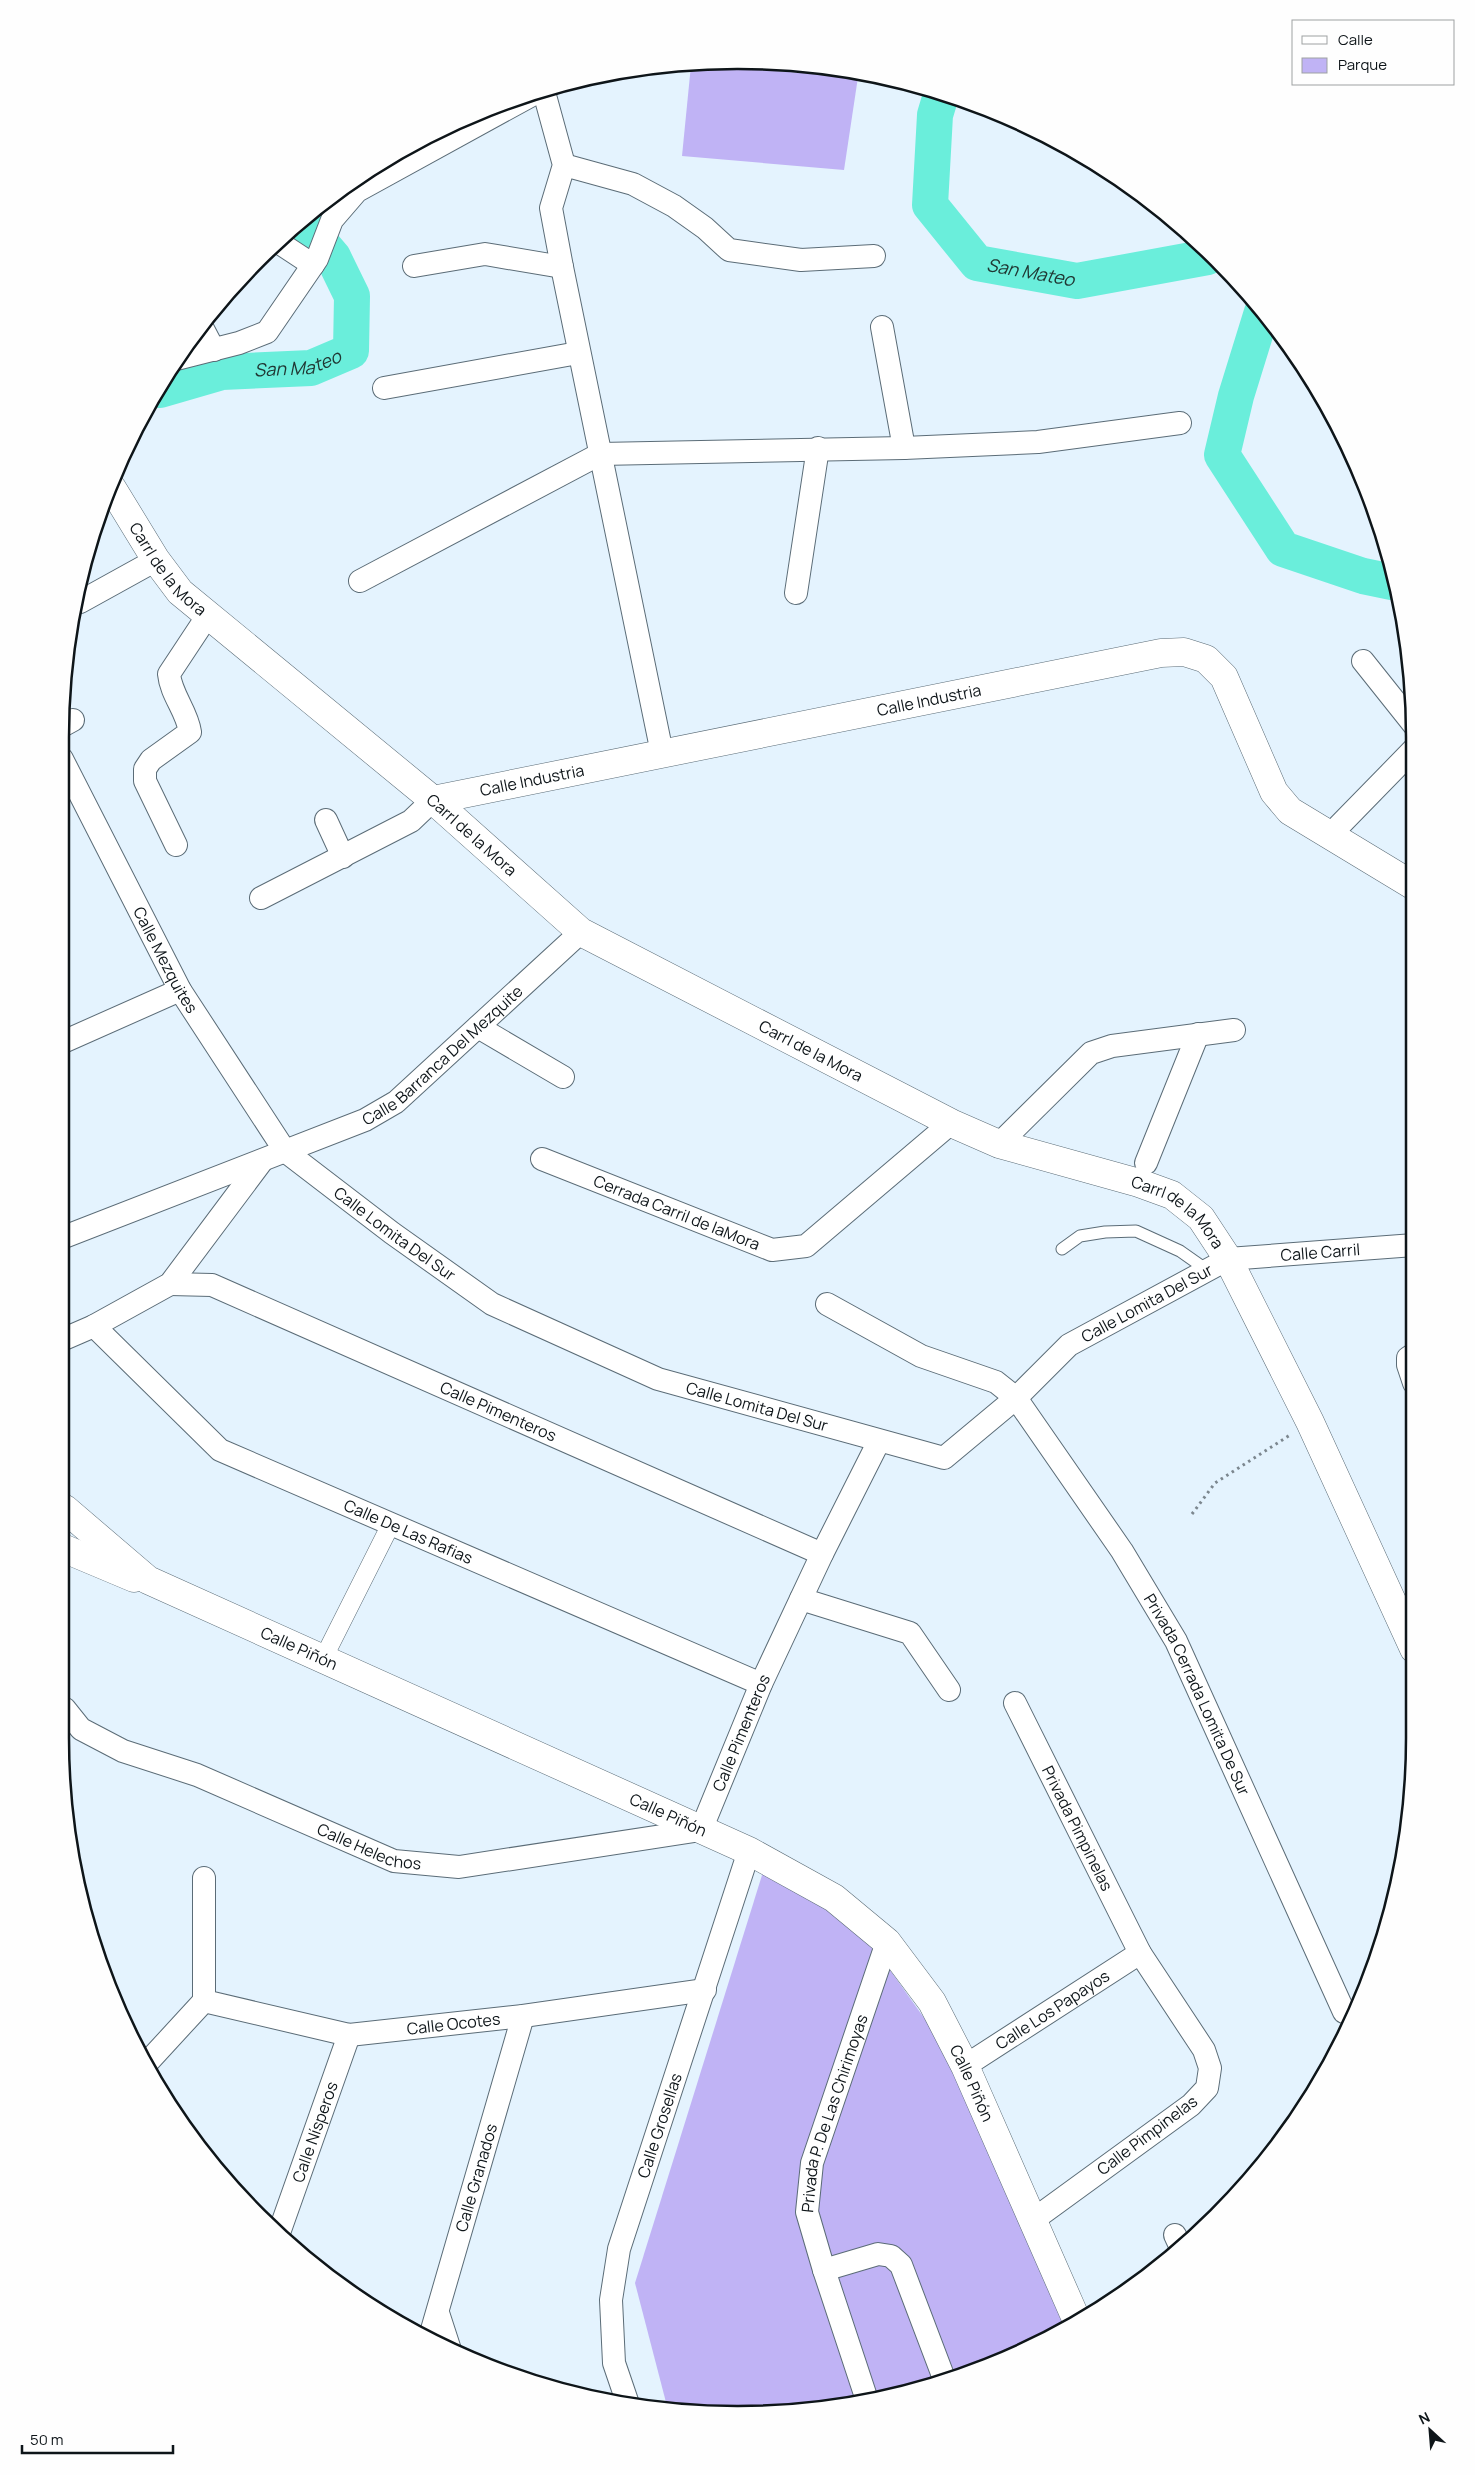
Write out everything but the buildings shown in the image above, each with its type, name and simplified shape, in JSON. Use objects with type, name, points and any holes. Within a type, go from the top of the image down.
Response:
[{"type":"street","points":[[545,97],[564,165],[551,208],[578,353],[662,753]]},
{"type":"street","points":[[188,356],[214,350],[267,332],[315,262],[332,220],[356,191],[497,114]]},
{"type":"street","points":[[564,165],[633,184],[674,206],[705,228],[729,250],[801,260],[874,256]]},
{"type":"street","points":[[285,246],[315,262]]},
{"type":"street","points":[[414,266],[485,254],[562,267]]},
{"type":"street","points":[[882,327],[904,448]]},
{"type":"street","points":[[205,333],[214,350]]},
{"type":"street","points":[[384,388],[578,353]]},
{"type":"street","points":[[360,580],[600,454],[818,448],[904,448],[1038,442],[1180,423]]},
{"type":"street","points":[[796,593],[818,448]]},
{"type":"street","name":"Carrl de la Mora","points":[[115,494],[156,560],[180,592],[433,800],[581,932],[951,1123],[1000,1144],[1139,1183],[1172,1195],[1202,1218],[1217,1265],[1310,1422],[1406,1632]]},
{"type":"street","points":[[84,600],[156,560]]},
{"type":"street","points":[[176,845],[145,781],[144,769],[151,760],[190,732],[189,724],[170,684],[169,674],[208,615]]},
{"type":"street","name":"Calle Industria","points":[[433,800],[1161,653],[1184,652],[1206,659],[1224,677],[1274,792],[1290,811],[1406,881]]},
{"type":"street","points":[[1363,661],[1405,714]]},
{"type":"street","points":[[1330,835],[1406,757]]},
{"type":"street","name":"Calle Mezquites","points":[[69,773],[180,990],[285,1151]]},
{"type":"street","points":[[261,898],[411,821],[433,800]]},
{"type":"street","points":[[326,820],[343,857]]},
{"type":"street","name":"Calle Barranca Del Mezquite","points":[[285,1151],[365,1120],[396,1102],[581,932]]},
{"type":"street","points":[[69,1039],[180,990]]},
{"type":"street","points":[[478,1027],[563,1077]]},
{"type":"street","points":[[1000,1144],[1091,1054],[1112,1046],[1234,1030]]},
{"type":"street","points":[[1146,1163],[1198,1034]]},
{"type":"street","name":"Cerrada Carril de laMora","points":[[542,1159],[772,1250],[806,1246],[951,1123]]},
{"type":"street","points":[[69,1235],[285,1151]]},
{"type":"street","name":"Calle Lomita Del Sur","points":[[285,1151],[392,1233],[492,1304],[658,1378],[944,1458],[1016,1398],[1069,1345],[1217,1265]]},
{"type":"street","points":[[69,1337],[94,1326],[170,1284],[262,1161]]},
{"type":"street","name":"Calle Carril","points":[[1217,1265],[1406,1245]]},
{"type":"street","name":"Calle Pimenteros","points":[[170,1284],[212,1285],[822,1554]]},
{"type":"street","name":"Privada Cerrada Lomita De Sur","points":[[827,1304],[921,1356],[996,1382],[1016,1398],[1122,1551],[1176,1641],[1344,2012]]},
{"type":"street","name":"Calle De Las Rafias","points":[[94,1326],[220,1450],[761,1684]]},
{"type":"street","name":"Calle Pimenteros","points":[[701,1830],[761,1684],[822,1554],[879,1440]]},
{"type":"street","name":"Calle Piñón","points":[[69,1512],[148,1580],[749,1851],[834,1898],[887,1942],[932,2002],[965,2066],[1075,2315]]},
{"type":"street","points":[[323,1659],[391,1524]]},
{"type":"street","points":[[69,1551],[127,1576],[148,1580]]},
{"type":"street","points":[[801,1599],[910,1633],[949,1690]]},
{"type":"street","name":"Privada Pimpinelas","points":[[1015,1703],[1140,1953]]},
{"type":"street","name":"Calle Helechos","points":[[69,1714],[81,1729],[123,1751],[197,1775],[394,1860],[458,1867],[701,1830]]},
{"type":"street","name":"Calle Grosellas","points":[[625,2396],[614,2362],[611,2300],[619,2249],[749,1851]]},
{"type":"street","points":[[151,2058],[204,2001],[204,1878]]},
{"type":"street","name":"Privada P. De Las Chirimoyas","points":[[865,2394],[807,2212],[812,2163],[887,1942]]},
{"type":"street","name":"Calle Los Papayos","points":[[965,2066],[1140,1953]]},
{"type":"street","name":"Calle Pimpinelas","points":[[1033,2220],[1191,2105],[1207,2088],[1210,2068],[1204,2050],[1140,1953]]},
{"type":"street","name":"Calle Ocotes","points":[[204,2001],[349,2034],[523,2016],[705,1990]]},
{"type":"street","name":"Calle Granados","points":[[432,2332],[523,2016]]},
{"type":"street","name":"Calle Nísperos","points":[[282,2226],[349,2034]]},
{"type":"street","points":[[824,2270],[878,2254],[891,2256],[902,2265],[942,2374]]},
{"type":"street","points":[[438,2313],[446,2339]]},
{"type":"lane","points":[[1062,1250],[1080,1236],[1105,1232],[1136,1231],[1217,1265]]},
{"type":"path","points":[[1192,1514],[1215,1483],[1310,1422]]},
{"type":"green space","points":[[751,69],[831,75],[858,80],[844,170],[682,156],[690,70]]},
{"type":"green space","points":[[763,1872],[848,1911],[954,2060],[1064,2321],[993,2355],[952,2371],[868,2393],[825,2401],[781,2405],[694,2405],[666,2402],[635,2283]]},
{"type":"waterway","name":"San Mateo","points":[[939,100],[935,115],[930,205],[977,263],[1077,281],[1203,258]]},
{"type":"waterway","name":"San Mateo","points":[[167,388],[222,372],[311,368],[351,351],[352,296],[333,257],[307,227]]},
{"type":"waterway","name":"San Mateo","points":[[1260,320],[1236,396],[1222,455],[1283,549],[1363,576],[1387,581]]}]
